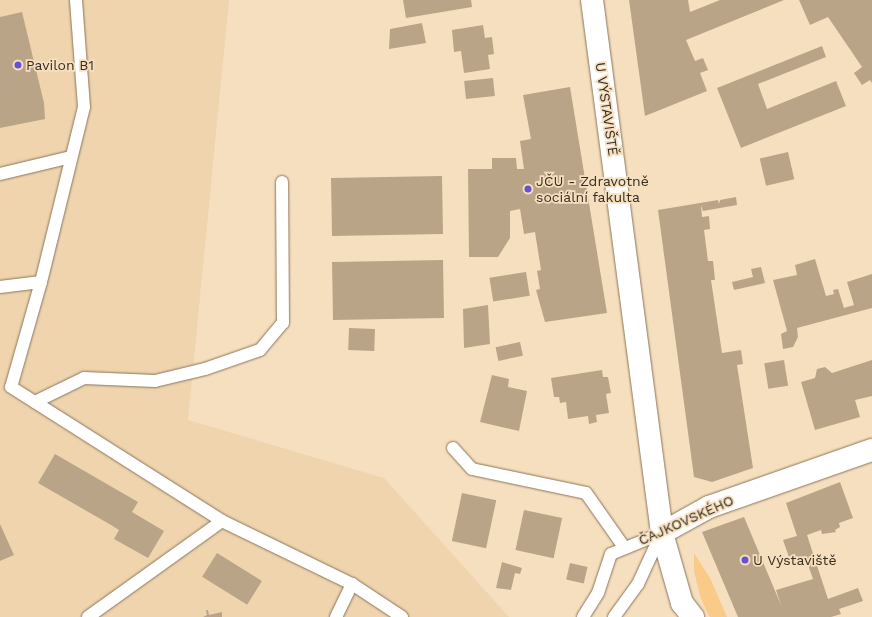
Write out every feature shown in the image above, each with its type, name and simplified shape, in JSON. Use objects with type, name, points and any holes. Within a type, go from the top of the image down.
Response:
[{"type":"street","name":"U VÝSTAVIŠTĚ","points":[[592,0],[662,533],[682,604],[693,617]]},
{"type":"street","name":"ČAJKOVSKÉHO","points":[[662,533],[709,507],[872,450]]},
{"type":"lane","points":[[76,0],[84,107],[42,282],[11,388],[222,521],[352,584],[402,617]]},
{"type":"lane","points":[[0,174],[72,158]]},
{"type":"lane","points":[[35,402],[84,378],[155,381],[205,369],[260,350],[283,323],[282,182]]},
{"type":"lane","points":[[0,287],[42,282]]},
{"type":"lane","points":[[453,448],[472,469],[586,493],[624,547]]},
{"type":"lane","points":[[88,617],[222,521]]},
{"type":"lane","points":[[614,617],[638,584],[662,533]]},
{"type":"lane","name":"ČAJKOVSKÉHO","points":[[583,617],[598,592],[611,554],[624,547],[662,533]]},
{"type":"lane","points":[[336,617],[352,584]]},
{"type":"shaded area","points":[[0,0],[229,0],[188,420],[384,478],[509,617],[0,617]]},
{"type":"shaded area","points":[[694,553],[710,578],[727,617],[710,617],[708,614],[700,596],[694,571]]},
{"type":"building","points":[[403,0],[471,0],[472,7],[406,18]]},
{"type":"building","points":[[629,0],[688,0],[690,12],[720,0],[784,0],[686,40],[695,61],[703,58],[708,70],[700,73],[707,91],[645,116]]},
{"type":"building","points":[[799,0],[872,0],[872,83],[870,80],[862,85],[854,73],[862,67],[828,17],[810,25]]},
{"type":"building","name":"Pavilon B1","points":[[22,12],[44,103],[45,119],[0,128],[0,17]]},
{"type":"building","points":[[422,23],[426,43],[389,49],[390,29]]},
{"type":"building","points":[[483,25],[485,38],[492,37],[494,54],[488,55],[490,69],[464,73],[461,51],[454,52],[452,30]]},
{"type":"building","points":[[822,46],[826,57],[758,84],[767,109],[836,81],[846,106],[741,148],[717,88]]},
{"type":"building","points":[[493,78],[495,96],[466,99],[464,81]]},
{"type":"building","name":"JČU - Zdravotně sociální fakulta","points":[[570,87],[607,313],[545,322],[536,290],[540,289],[537,271],[541,270],[535,232],[524,234],[520,209],[510,211],[510,238],[498,257],[469,257],[468,169],[492,169],[492,158],[516,158],[517,169],[524,169],[520,141],[531,139],[523,95]]},
{"type":"building","points":[[788,152],[794,179],[766,186],[760,159]]},
{"type":"building","points":[[442,176],[443,234],[332,236],[331,178]]},
{"type":"building","points":[[736,197],[737,205],[703,211],[701,205],[702,217],[709,216],[710,229],[704,230],[708,261],[713,261],[715,280],[711,280],[722,353],[741,350],[743,364],[737,365],[753,468],[712,482],[694,477],[658,210],[718,200],[719,204],[720,200]]},
{"type":"building","points":[[815,259],[826,296],[834,294],[833,290],[838,289],[844,308],[854,305],[847,282],[872,274],[872,308],[797,328],[798,337],[793,347],[783,349],[781,334],[787,331],[773,280],[797,275],[795,265]]},
{"type":"building","points":[[443,260],[444,318],[333,320],[332,262]]},
{"type":"building","points":[[761,267],[765,283],[734,290],[732,282],[753,277],[751,269]]},
{"type":"building","points":[[526,272],[530,296],[493,301],[489,278]]},
{"type":"building","points":[[488,305],[490,344],[464,348],[463,309]]},
{"type":"building","points":[[349,328],[375,329],[374,351],[348,350]]},
{"type":"building","points":[[520,342],[523,356],[498,361],[496,347]]},
{"type":"building","points":[[784,360],[788,386],[768,389],[764,363]]},
{"type":"building","points":[[872,360],[872,396],[855,400],[860,417],[815,430],[801,382],[815,378],[817,369],[825,367],[832,373]]},
{"type":"building","points":[[602,370],[603,377],[608,377],[611,393],[606,394],[609,413],[596,415],[597,422],[589,424],[588,416],[568,419],[566,402],[560,403],[559,397],[554,397],[551,378]]},
{"type":"building","points":[[492,375],[509,379],[508,387],[527,391],[519,431],[480,422]]},
{"type":"building","points":[[55,454],[138,502],[132,512],[164,531],[148,558],[114,539],[119,530],[38,483]]},
{"type":"building","points":[[840,482],[853,518],[839,523],[840,527],[835,530],[836,532],[822,534],[821,530],[807,535],[828,599],[858,588],[863,601],[839,609],[841,614],[831,617],[738,617],[702,532],[744,517],[781,605],[776,590],[813,579],[806,559],[791,563],[783,540],[797,536],[786,503]]},
{"type":"building","points":[[462,493],[496,500],[486,548],[452,541]]},
{"type":"building","points":[[524,510],[562,518],[554,558],[515,550]]},
{"type":"building","points":[[0,524],[14,555],[0,561]]},
{"type":"building","points":[[217,553],[262,581],[247,605],[202,577]]},
{"type":"building","points":[[502,562],[522,568],[520,574],[515,573],[511,590],[496,588]]},
{"type":"building","points":[[570,563],[588,567],[584,584],[566,580]]},
{"type":"building","points":[[206,610],[208,610],[209,615],[222,612],[222,617],[203,617],[207,615]]},
{"type":"place","name":"Pavilon B1","points":[[18,65]]},
{"type":"place","name":"JČU - Zdravotně sociální fakulta","points":[[528,189]]},
{"type":"place","name":"U Výstaviště","points":[[745,560]]}]
